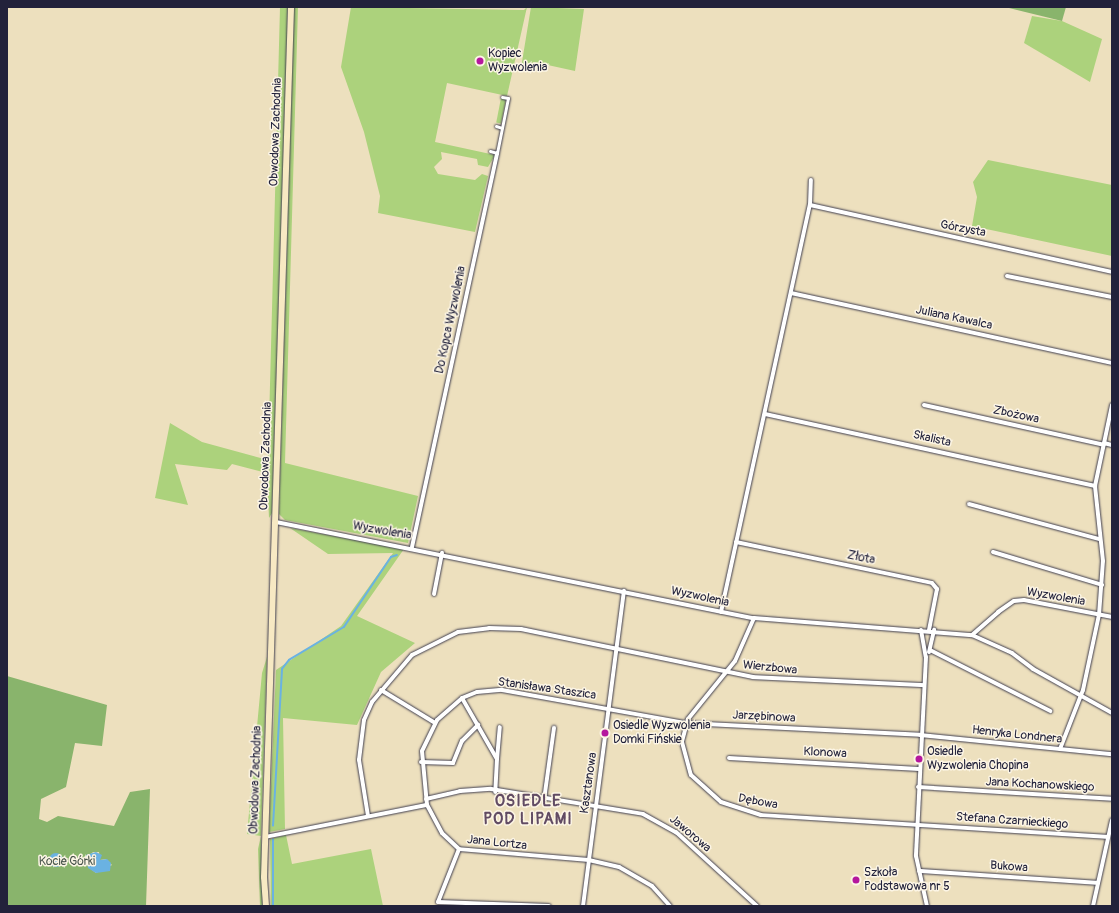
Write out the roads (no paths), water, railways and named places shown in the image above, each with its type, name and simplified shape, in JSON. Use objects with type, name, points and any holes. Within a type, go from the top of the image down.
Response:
[{"type":"main road","name":"Obwodowa Zachodnia","points":[[266,906],[265,837],[291,7]]},
{"type":"street","name":"Do Kopca Wyzwolenia","points":[[412,547],[508,98],[502,97]]},
{"type":"street","points":[[496,126],[502,128]]},
{"type":"street","points":[[490,151],[497,152]]},
{"type":"street","points":[[722,612],[810,205],[811,180]]},
{"type":"street","name":"Górzysta","points":[[810,205],[1112,272]]},
{"type":"street","points":[[1007,276],[1112,297]]},
{"type":"street","name":"Juliana Kawalca","points":[[791,293],[1112,363]]},
{"type":"street","name":"Zbożowa","points":[[924,405],[1112,445]]},
{"type":"street","points":[[1060,749],[1082,695],[1099,615],[1102,585],[1095,486],[1112,405]]},
{"type":"street","name":"Skalista","points":[[765,414],[1095,486]]},
{"type":"street","points":[[969,504],[1099,538]]},
{"type":"street","name":"Wyzwolenia","points":[[276,522],[442,553],[754,618],[932,630],[972,635],[1014,601],[1024,600],[1112,617]]},
{"type":"street","name":"Złota","points":[[736,542],[932,583],[937,589],[932,630]]},
{"type":"street","points":[[993,552],[1102,585]]},
{"type":"street","points":[[434,594],[442,553]]},
{"type":"street","name":"Kasztanowa","points":[[583,906],[624,591]]},
{"type":"street","points":[[686,723],[726,672],[746,641],[754,618]]},
{"type":"street","name":"Wierzbowa","points":[[368,816],[359,760],[364,720],[381,690],[412,656],[458,632],[490,628],[521,629],[617,647],[726,672],[795,681],[924,685]]},
{"type":"street","points":[[922,630],[926,658],[920,735],[916,824],[919,871],[927,906]]},
{"type":"street","points":[[926,658],[930,650],[932,630]]},
{"type":"street","points":[[972,635],[1012,653],[1033,669],[1112,713]]},
{"type":"street","points":[[930,650],[1050,711]]},
{"type":"street","points":[[381,690],[435,723]]},
{"type":"street","name":"Stanisława Staszica","points":[[427,805],[422,762],[425,740],[435,723],[462,698],[477,692],[502,690],[608,709]]},
{"type":"street","points":[[462,698],[497,759]]},
{"type":"street","name":"Jarzębinowa","points":[[608,709],[686,723],[920,735]]},
{"type":"street","name":"Dębowa","points":[[686,723],[683,752],[691,775],[712,796],[732,808],[761,815],[916,824]]},
{"type":"street","points":[[422,762],[453,764],[462,741],[478,725]]},
{"type":"street","points":[[495,792],[500,727]]},
{"type":"street","points":[[544,800],[554,728]]},
{"type":"street","name":"Henryka Londnera","points":[[920,735],[1112,754]]},
{"type":"street","name":"Klonowa","points":[[729,758],[919,769]]},
{"type":"street","name":"Jana Kochanowskiego","points":[[918,787],[1112,799]]},
{"type":"street","name":"Jaworowa","points":[[426,799],[460,791],[491,789],[495,792],[544,800],[596,805],[643,814],[662,823],[757,906]]},
{"type":"street","points":[[265,837],[427,805]]},
{"type":"street","name":"Jana Lortza","points":[[427,805],[442,833],[460,849],[589,860],[634,873],[670,906]]},
{"type":"street","points":[[1093,906],[1107,837],[1112,820]]},
{"type":"street","name":"Stefana Czarnieckiego","points":[[916,824],[1107,837]]},
{"type":"street","points":[[460,849],[438,902],[549,906]]},
{"type":"street","name":"Bukowa","points":[[919,871],[1098,883]]},
{"type":"water","points":[[96,852],[102,855],[100,860],[107,859],[111,863],[110,871],[96,873],[88,868],[86,855]]},
{"type":"water","points":[[53,853],[59,853],[63,857],[63,863],[59,867],[53,867],[49,863],[49,857]]},
{"type":"waterway","points":[[273,826],[282,669],[289,660],[344,627],[391,557],[397,555]]},
{"type":"waterway","points":[[273,840],[273,906]]},
{"type":"place","name":"Kopiec Wyzwolenia","points":[[480,61]]},
{"type":"place","name":"Osiedle Wyzwolenia Domki Fińskie","points":[[605,733]]},
{"type":"place","name":"Osiedle Wyzwolenia Chopina","points":[[919,759]]},
{"type":"place","name":"Szkoła Podstawowa nr 5","points":[[856,880]]},
{"type":"district","name":"OSIEDLE POD LIPAMI","points":[[528,810]]},
{"type":"park label","name":"Kocie Górki","points":[[67,862]]}]
